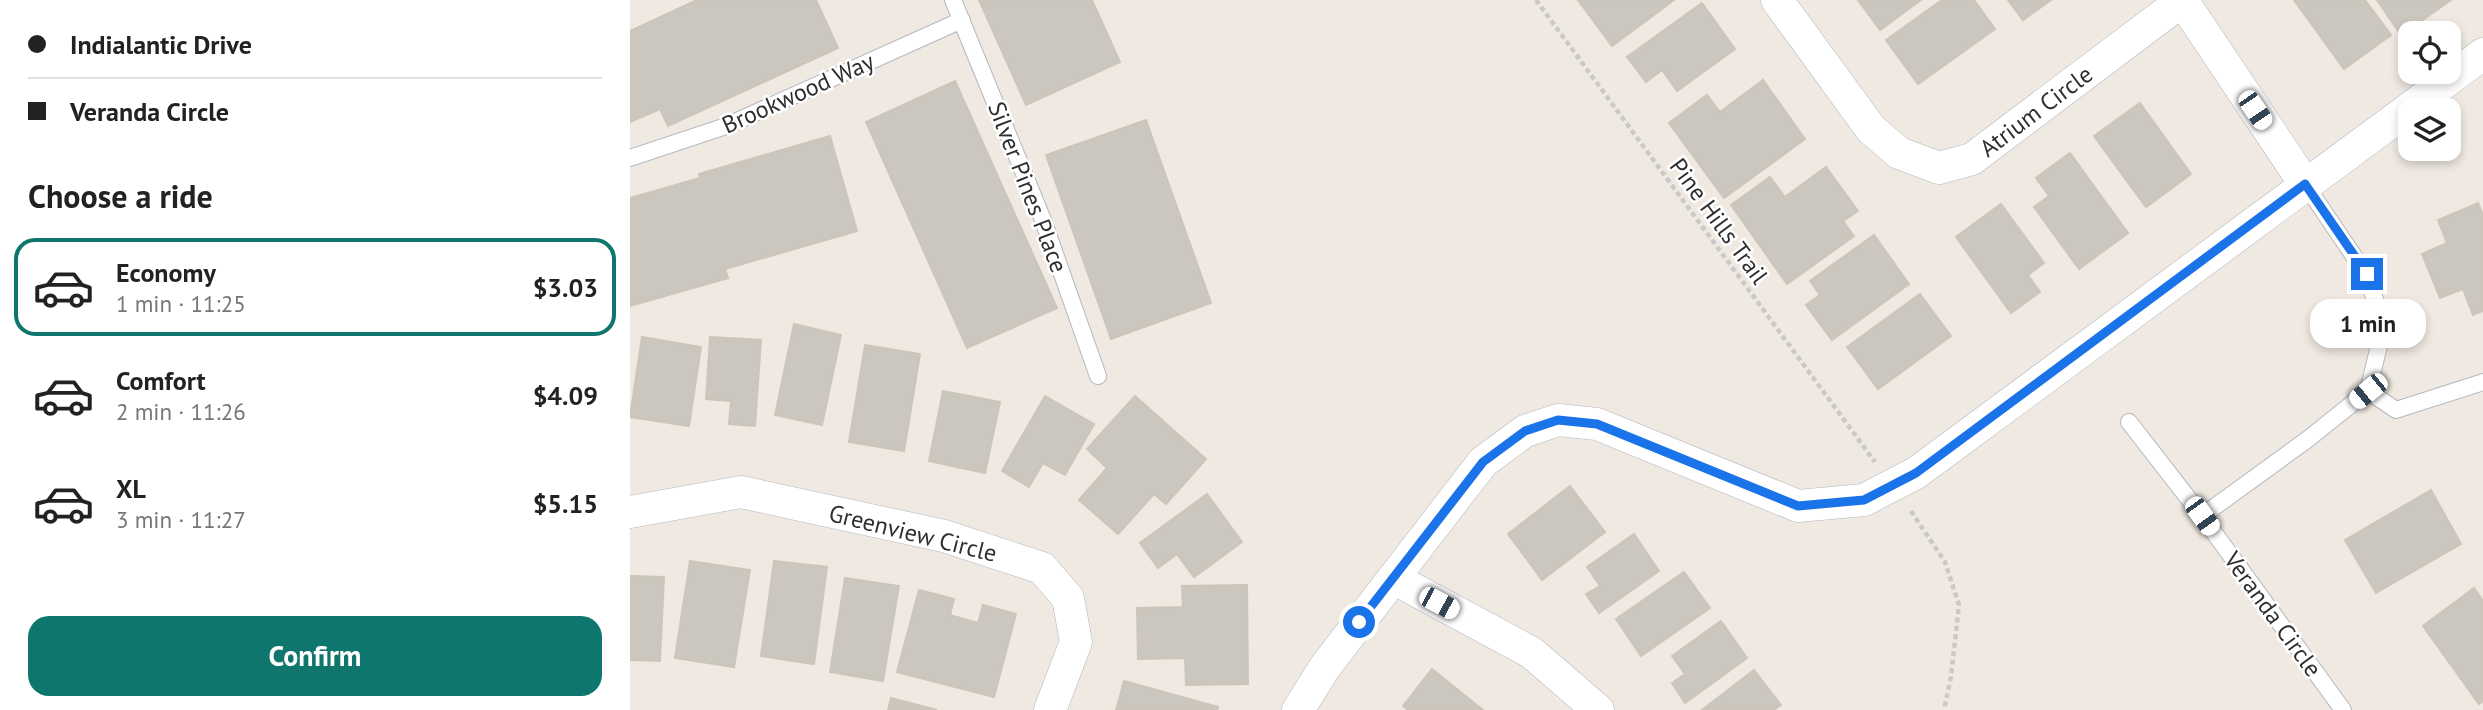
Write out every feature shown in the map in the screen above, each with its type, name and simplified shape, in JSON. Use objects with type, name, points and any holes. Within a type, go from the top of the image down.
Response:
[{"type":"street","name":"Atrium Circle","points":[[1777,0],[1871,128],[1899,153],[1939,168],[1972,159],[2182,0]]},
{"type":"street","points":[[2182,0],[2305,184]]},
{"type":"street","points":[[1297,710],[1325,667],[1483,462],[1525,431],[1558,420],[1597,424],[1798,506],[1864,500],[1916,473],[2483,54]]},
{"type":"street","name":"Greenview Circle","points":[[630,512],[741,492],[944,536],[1042,568],[1068,598],[1076,642],[1050,710]]},
{"type":"street","points":[[1392,578],[1532,653],[1598,710]]},
{"type":"lane","name":"Silver Pines Place","points":[[954,0],[1043,220],[1098,376]]},
{"type":"lane","name":"Brookwood Way","points":[[630,158],[726,126],[962,20]]},
{"type":"lane","points":[[2202,516],[2308,439],[2368,391],[2384,326],[2367,274],[2305,184]]},
{"type":"lane","points":[[2368,391],[2396,410],[2483,382]]},
{"type":"lane","name":"Veranda Circle","points":[[2129,422],[2202,516],[2343,710]]},
{"type":"path","name":"Pine Hills Trail","points":[[1536,0],[1875,462]]},
{"type":"path","points":[[1905,502],[1945,562],[1959,605],[1951,677],[1944,710]]},
{"type":"building","points":[[697,0],[816,0],[838,48],[668,126],[660,109],[630,122],[630,31]]},
{"type":"building","points":[[979,0],[1092,0],[1120,62],[1026,105]]},
{"type":"building","points":[[1578,0],[1674,0],[1612,46]]},
{"type":"building","points":[[1858,0],[1921,0],[1880,30]]},
{"type":"building","points":[[1942,0],[1974,0],[1995,29],[1918,84],[1886,40]]},
{"type":"building","points":[[2008,0],[2051,0],[2023,20]]},
{"type":"building","points":[[2294,0],[2365,0],[2391,35],[2344,69]]},
{"type":"building","points":[[2377,0],[2451,0],[2421,21],[2398,21],[2398,31]]},
{"type":"building","points":[[1702,3],[1735,49],[1677,91],[1662,70],[1646,82],[1627,57]]},
{"type":"building","points":[[1763,80],[1805,139],[1724,198],[1669,123],[1707,95],[1720,112]]},
{"type":"building","points":[[955,81],[1057,308],[967,348],[866,122]]},
{"type":"building","points":[[2140,103],[2191,174],[2146,207],[2094,136]]},
{"type":"building","points":[[1146,120],[1211,303],[1111,339],[1046,155]]},
{"type":"building","points":[[830,136],[857,231],[725,269],[728,278],[630,306],[630,198],[700,178],[699,174]]},
{"type":"building","points":[[2070,153],[2128,233],[2079,269],[2034,207],[2049,196],[2036,178]]},
{"type":"building","points":[[1826,167],[1858,211],[1843,221],[1854,236],[1787,284],[1731,205],[1770,177],[1785,197]]},
{"type":"building","points":[[2478,203],[2483,215],[2483,311],[2473,315],[2463,289],[2440,298],[2422,254],[2447,243],[2438,220]]},
{"type":"building","points":[[2001,204],[2044,263],[2028,275],[2040,292],[2011,313],[1956,237]]},
{"type":"building","points":[[1874,235],[1909,284],[1832,340],[1806,305],[1820,295],[1810,281]]},
{"type":"building","points":[[1920,294],[1951,336],[1878,389],[1847,347]]},
{"type":"building","points":[[794,324],[841,335],[822,425],[775,415]]},
{"type":"building","points":[[642,337],[701,347],[689,426],[630,417]]},
{"type":"building","points":[[710,337],[761,340],[755,426],[729,424],[731,401],[706,399]]},
{"type":"building","points":[[865,345],[920,354],[904,451],[849,442]]},
{"type":"building","points":[[943,391],[1000,402],[985,473],[929,461]]},
{"type":"building","points":[[1045,396],[1094,424],[1065,475],[1043,463],[1029,487],[1002,471]]},
{"type":"building","points":[[1135,396],[1206,459],[1166,504],[1154,494],[1118,534],[1079,500],[1107,468],[1087,449]]},
{"type":"building","points":[[1570,486],[1605,532],[1542,580],[1508,534]]},
{"type":"building","points":[[2431,490],[2461,544],[2376,593],[2345,540]]},
{"type":"building","points":[[1207,494],[1242,542],[1194,577],[1177,554],[1158,568],[1140,543]]},
{"type":"building","points":[[1634,534],[1659,571],[1599,613],[1586,594],[1600,586],[1587,567]]},
{"type":"building","points":[[690,561],[750,570],[734,667],[675,658]]},
{"type":"building","points":[[774,561],[827,567],[814,664],[761,656]]},
{"type":"building","points":[[1684,572],[1710,608],[1641,656],[1616,619]]},
{"type":"building","points":[[630,576],[664,577],[660,661],[630,660]]},
{"type":"building","points":[[845,578],[899,586],[883,681],[830,672]]},
{"type":"building","points":[[1247,585],[1248,684],[1186,685],[1185,658],[1138,659],[1137,608],[1183,607],[1182,586]]},
{"type":"building","points":[[2474,588],[2483,601],[2483,701],[2479,704],[2423,626]]},
{"type":"building","points":[[919,590],[954,599],[950,615],[978,623],[983,605],[1016,614],[994,697],[897,672]]},
{"type":"building","points":[[1721,621],[1747,658],[1685,703],[1672,683],[1685,674],[1672,656]]},
{"type":"building","points":[[1432,669],[1483,710],[1408,710],[1403,706]]},
{"type":"building","points":[[1754,670],[1781,705],[1774,710],[1702,710]]},
{"type":"building","points":[[1124,681],[1218,707],[1217,710],[1116,710]]},
{"type":"building","points":[[891,698],[937,710],[888,710]]},
{"type":"route","points":[[1359,622],[1483,462],[1525,431],[1558,420],[1597,424],[1798,506],[1864,500],[1916,473],[2305,184],[2367,274]]}]
